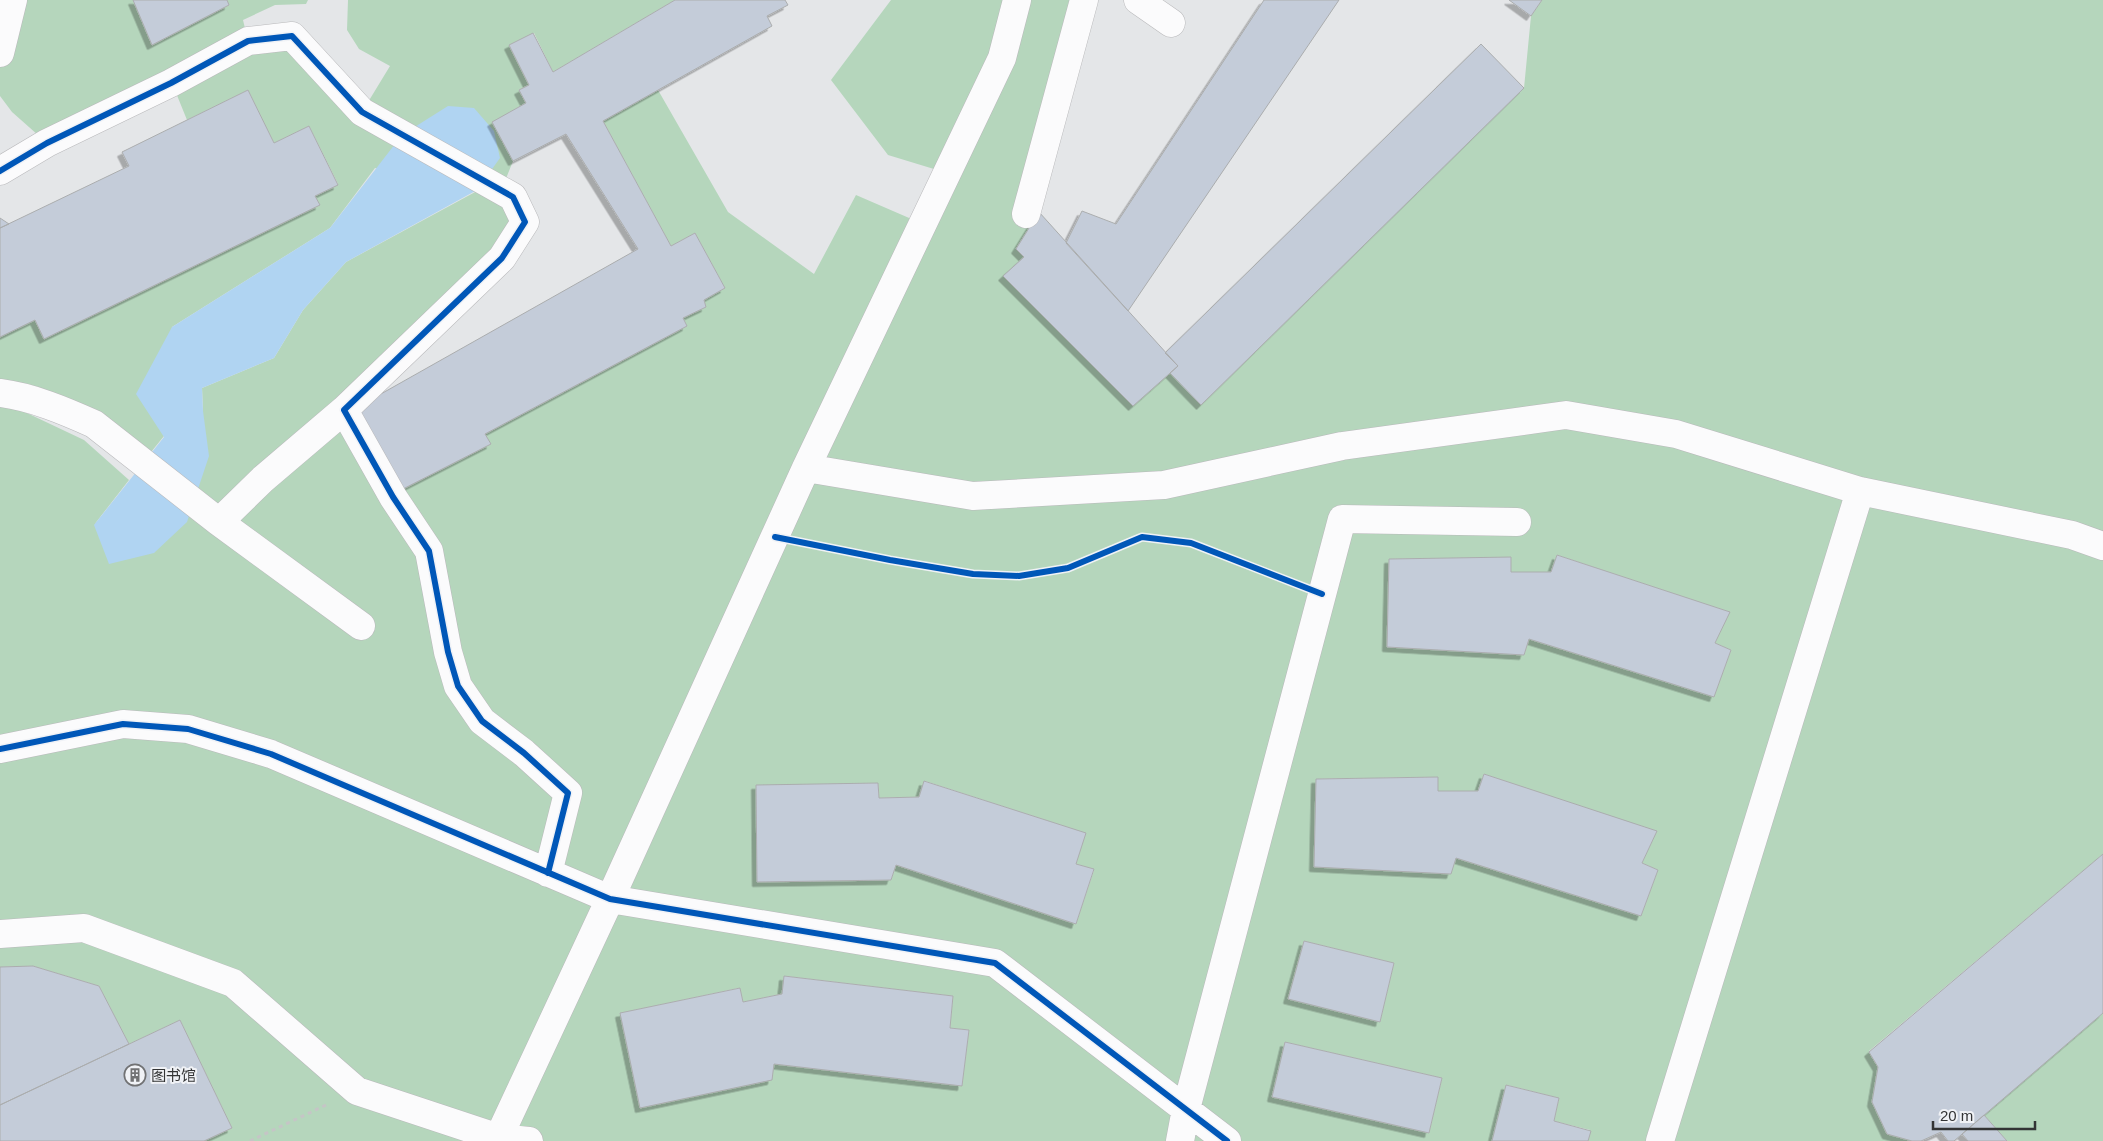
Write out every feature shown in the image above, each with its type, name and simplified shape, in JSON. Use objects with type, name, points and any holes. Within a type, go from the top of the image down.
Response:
[{"type":"street","points":[[0,53],[13,0]]},
{"type":"street","points":[[498,1139],[610,899],[806,468],[1002,58],[1017,0]]},
{"type":"street","points":[[1026,214],[1084,0]]},
{"type":"street","points":[[1138,0],[1171,23]]},
{"type":"street","points":[[0,171],[46,143],[171,83],[248,41],[292,36],[362,112],[513,197],[525,222],[502,258],[344,410],[263,479],[219,522]]},
{"type":"street","points":[[0,393],[71,414],[94,424],[219,522],[361,626]]},
{"type":"street","points":[[344,410],[394,497],[429,552],[448,652],[458,686],[482,721],[524,753],[568,793],[548,873]]},
{"type":"street","points":[[806,468],[973,496],[1164,484],[1342,446],[1566,415],[1676,434],[1860,491],[2072,535],[2103,546]]},
{"type":"street","points":[[1660,1141],[1860,491]]},
{"type":"street","points":[[1180,1141],[1186,1109],[1342,519],[1517,522]]},
{"type":"street","points":[[0,749],[123,724],[188,729],[271,754],[610,899],[996,963],[1226,1141]]},
{"type":"street","points":[[0,934],[84,928],[233,983],[357,1091],[498,1139],[529,1141]]},
{"type":"path","points":[[250,1141],[357,1091]]},
{"type":"green space","points":[[0,0],[133,0],[152,45],[229,5],[227,0],[308,0],[306,4],[275,5],[243,20],[248,41],[292,36],[362,112],[390,66],[359,49],[347,30],[348,0],[675,0],[553,72],[534,33],[509,45],[529,85],[519,90],[526,103],[493,122],[513,161],[501,191],[525,222],[344,410],[403,489],[490,444],[485,434],[687,326],[683,318],[706,307],[704,300],[725,288],[695,233],[671,246],[603,121],[658,90],[728,212],[814,274],[856,195],[923,224],[947,173],[888,155],[831,80],[891,0],[1081,0],[1039,212],[1016,249],[1024,257],[1004,276],[1133,406],[1170,373],[1201,405],[1524,88],[1531,16],[1542,0],[2103,0],[2103,854],[1869,1051],[1878,1067],[1872,1102],[1887,1134],[1912,1141],[1588,1141],[1590,1130],[1554,1121],[1559,1098],[1507,1085],[1492,1141],[204,1141],[232,1128],[180,1020],[129,1044],[99,986],[33,966],[0,967],[0,405],[10,405],[84,440],[129,480],[94,525],[203,411],[202,388],[274,358],[303,310],[346,262],[477,191],[375,168],[330,228],[172,327],[164,436],[143,462],[0,394],[0,337],[35,320],[44,339],[319,205],[315,196],[338,184],[309,126],[274,143],[248,90],[187,120],[172,83],[47,143],[12,112],[0,96]],"holes":[[[1557,555],[1729,612],[1715,643],[1731,650],[1714,696],[1529,639],[1524,655],[1387,647],[1389,559],[1511,558],[1511,572],[1551,572]],[[1484,774],[1656,832],[1642,863],[1658,870],[1641,916],[1456,858],[1450,874],[1314,866],[1316,779],[1437,777],[1438,791],[1478,791]],[[925,781],[1085,833],[1076,864],[1094,870],[1076,924],[896,865],[891,880],[757,882],[756,786],[878,783],[879,798],[919,797]],[[1304,941],[1394,963],[1380,1022],[1289,999]],[[785,976],[953,996],[950,1028],[969,1030],[962,1086],[774,1064],[640,1108],[621,1013],[739,988],[743,1002],[782,994]],[[1285,1042],[1442,1078],[1429,1133],[1272,1097]]]},
{"type":"green space","points":[[2103,1013],[2103,1141],[2007,1141],[1984,1115]]},
{"type":"water","points":[[448,106],[474,108],[494,131],[500,158],[477,190],[346,262],[303,310],[274,358],[202,388],[209,456],[187,522],[154,553],[109,564],[94,525],[164,437],[136,394],[172,327],[330,228],[402,135]]},
{"type":"building","points":[[133,0],[227,0],[229,5],[152,45]]},
{"type":"building","points":[[675,0],[785,0],[788,5],[767,16],[772,26],[603,121],[671,246],[695,233],[725,288],[704,300],[706,307],[683,318],[687,326],[485,434],[491,444],[403,489],[356,408],[638,249],[566,134],[513,161],[492,122],[526,103],[519,90],[529,85],[509,45],[533,33],[553,72]]},
{"type":"building","points":[[1264,0],[1339,0],[1128,311],[1066,243],[1082,211],[1116,224]]},
{"type":"building","points":[[1509,0],[1542,0],[1531,16]]},
{"type":"building","points":[[1481,44],[1524,88],[1201,405],[1170,373],[1178,366],[1165,353]]},
{"type":"building","points":[[248,90],[274,143],[309,126],[338,185],[315,196],[320,205],[44,339],[35,320],[0,337],[0,228],[129,166],[122,152]]},
{"type":"building","points":[[1039,212],[1178,366],[1133,406],[1003,276],[1024,257],[1016,249]]},
{"type":"building","points":[[0,218],[9,224],[0,228]]},
{"type":"building","points":[[1557,555],[1730,612],[1715,643],[1731,650],[1714,697],[1529,639],[1524,655],[1387,647],[1389,559],[1511,557],[1511,572],[1551,572]]},
{"type":"building","points":[[1484,774],[1657,831],[1642,863],[1658,870],[1641,916],[1456,858],[1451,874],[1314,867],[1316,779],[1438,777],[1438,791],[1478,791]]},
{"type":"building","points":[[924,781],[1086,833],[1076,864],[1094,869],[1076,924],[896,865],[891,880],[757,882],[756,785],[878,783],[879,798],[919,797]]},
{"type":"building","points":[[2103,854],[2103,1013],[1954,1141],[1948,1141],[1941,1132],[1921,1141],[1912,1141],[1887,1134],[1872,1102],[1878,1067],[1869,1052]]},
{"type":"building","points":[[1304,941],[1394,963],[1380,1022],[1288,999]]},
{"type":"building","points":[[33,966],[99,986],[129,1044],[0,1105],[0,967]]},
{"type":"building","points":[[784,976],[953,996],[950,1028],[969,1030],[962,1086],[774,1064],[772,1080],[640,1108],[620,1013],[740,988],[743,1002],[782,994]]},
{"type":"building","name":"图书馆","points":[[180,1020],[232,1128],[204,1141],[0,1141],[0,1105]]},
{"type":"building","points":[[1285,1042],[1442,1078],[1429,1133],[1272,1097]]},
{"type":"building","points":[[1506,1085],[1559,1098],[1554,1121],[1591,1131],[1588,1141],[1492,1141]]},
{"type":"building","points":[[1984,1115],[2007,1141],[1968,1141],[1962,1134]]},
{"type":"cycle path","points":[[0,171],[47,143],[171,83],[248,41],[292,36],[362,112],[513,197],[525,222],[502,258],[344,410],[393,497],[429,551],[448,652],[458,686],[482,721],[524,753],[568,793],[548,873]]},
{"type":"cycle path","points":[[775,537],[973,574],[1019,576],[1068,568],[1142,537],[1191,543],[1322,594]]},
{"type":"cycle path","points":[[0,749],[123,724],[188,729],[271,754],[610,899],[995,963],[1227,1141]]},
{"type":"place","name":"图书馆","points":[[135,1075]]}]
